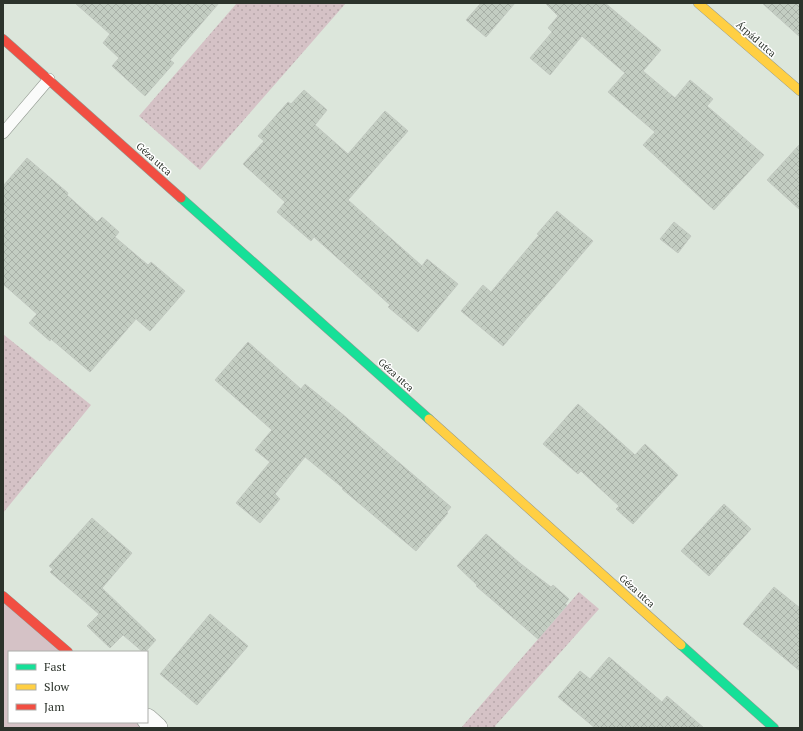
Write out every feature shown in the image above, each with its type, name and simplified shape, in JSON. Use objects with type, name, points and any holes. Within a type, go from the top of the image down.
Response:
[{"type":"street","name":"Árpád utca","points":[[698,3],[800,91]]},
{"type":"street","name":"Géza utca","points":[[3,39],[774,728]]},
{"type":"street","points":[[3,596],[67,651]]},
{"type":"street","points":[[148,720],[157,728]]},
{"type":"lane","points":[[3,134],[49,79]]},
{"type":"shaded area","points":[[237,3],[346,3],[200,170],[139,116]]},
{"type":"shaded area","points":[[3,334],[91,405],[3,513]]},
{"type":"shaded area","points":[[579,592],[599,609],[495,726],[497,728],[461,728]]},
{"type":"shaded area","points":[[3,596],[67,651],[8,651],[8,723],[148,723],[157,728],[3,728]]},
{"type":"building","points":[[75,3],[219,3],[170,60],[174,63],[145,96],[112,66],[119,58],[103,43],[110,34]]},
{"type":"building","points":[[481,3],[515,3],[486,37],[466,20]]},
{"type":"building","points":[[545,3],[605,3],[661,50],[643,71],[675,98],[690,80],[713,99],[707,106],[764,155],[714,210],[643,145],[655,132],[608,92],[625,73],[582,36],[550,75],[530,58],[552,32],[548,28],[558,16]]},
{"type":"building","points":[[762,3],[800,3],[800,37]]},
{"type":"building","points":[[304,90],[327,110],[315,125],[348,154],[385,111],[408,131],[348,200],[422,266],[427,259],[458,284],[418,332],[388,307],[390,305],[314,237],[311,241],[277,212],[285,202],[243,164],[264,141],[258,136],[288,102],[291,104]]},
{"type":"building","points":[[800,144],[800,210],[767,180]]},
{"type":"building","points":[[27,158],[68,193],[67,195],[97,222],[102,217],[119,232],[115,237],[148,265],[151,262],[185,291],[150,331],[136,319],[90,372],[51,339],[50,341],[29,323],[37,314],[3,284],[3,186]]},
{"type":"building","points":[[557,211],[593,241],[503,346],[461,311],[483,285],[491,292],[539,235],[537,234]]},
{"type":"building","points":[[674,222],[691,236],[678,253],[660,239]]},
{"type":"building","points":[[248,342],[301,389],[305,384],[341,413],[451,507],[447,512],[448,513],[416,551],[305,457],[275,494],[280,499],[260,523],[236,503],[270,462],[255,450],[272,430],[215,380]]},
{"type":"building","points":[[578,404],[635,455],[645,444],[678,475],[633,524],[616,509],[619,506],[581,471],[578,474],[543,444]]},
{"type":"building","points":[[724,504],[751,529],[709,576],[681,551]]},
{"type":"building","points":[[92,518],[132,553],[102,588],[156,640],[146,651],[142,651],[123,635],[110,648],[87,626],[99,614],[50,572],[53,569],[49,566]]},
{"type":"building","points":[[486,534],[521,564],[551,587],[553,585],[569,599],[565,604],[567,605],[538,639],[476,586],[477,585],[457,566]]},
{"type":"building","points":[[774,587],[800,608],[800,671],[743,624]]},
{"type":"building","points":[[210,614],[248,646],[197,705],[160,674]]},
{"type":"building","points":[[609,657],[662,702],[667,696],[704,728],[595,728],[558,697],[580,671],[590,679]]},
{"type":"traffic: fast","points":[[181,198],[429,419]]},
{"type":"traffic: fast","points":[[681,645],[774,728]]},
{"type":"traffic: slow","points":[[698,3],[800,91]]},
{"type":"traffic: slow","points":[[429,419],[681,645]]},
{"type":"traffic: jam","points":[[3,39],[181,198]]},
{"type":"traffic: jam","points":[[3,596],[67,651]]}]
